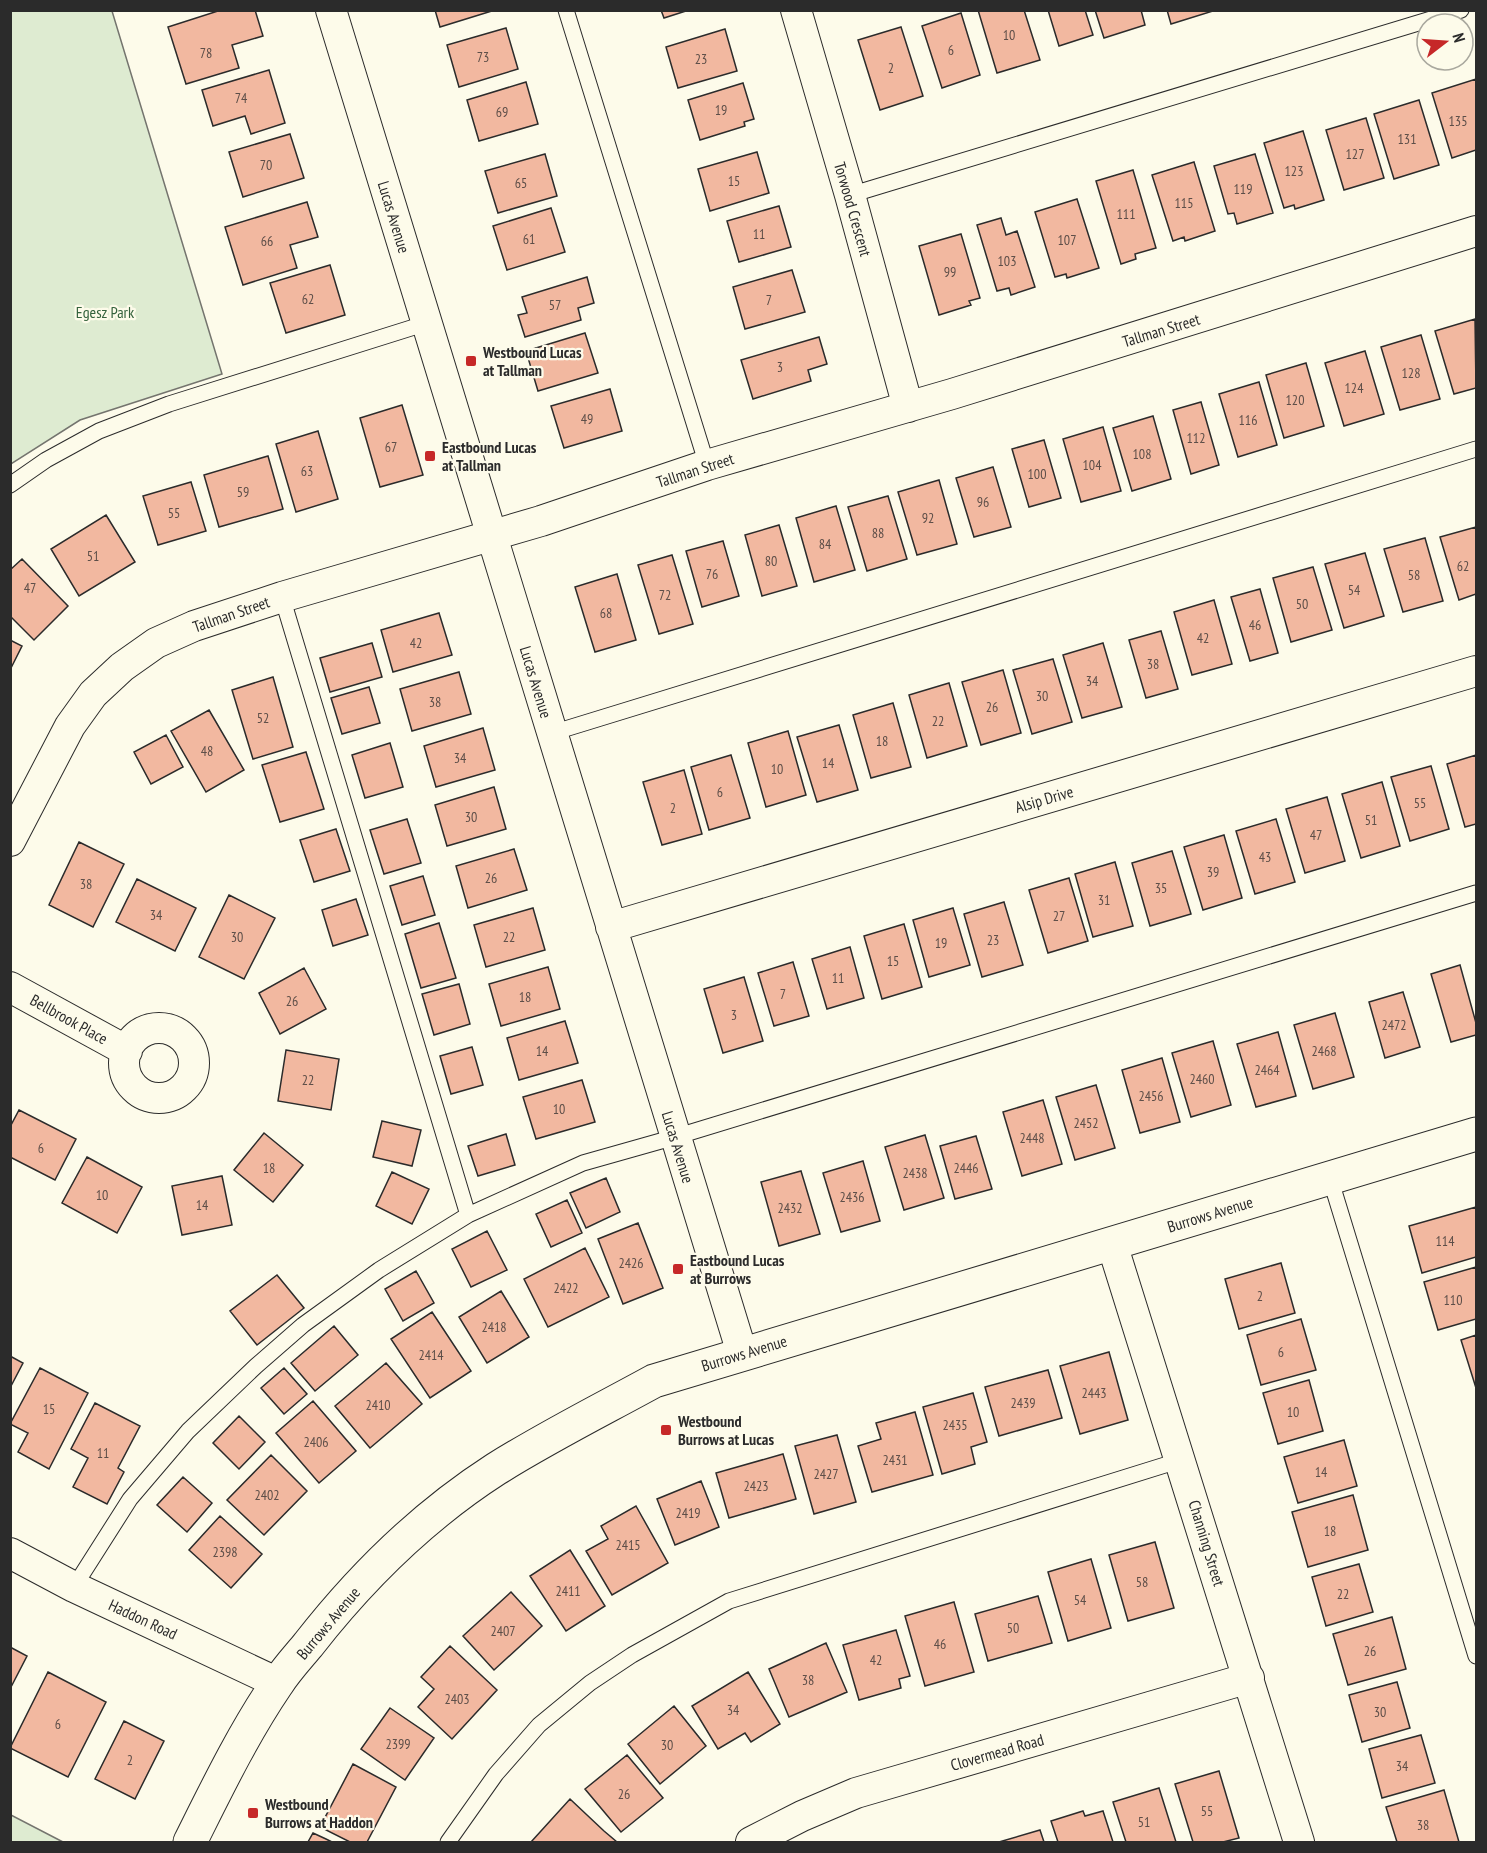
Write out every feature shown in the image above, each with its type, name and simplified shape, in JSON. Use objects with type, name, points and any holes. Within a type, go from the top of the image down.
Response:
[{"type":"street","name":"Lucas Avenue","points":[[331,10],[742,1353]]},
{"type":"street","name":"Torwood Crescent","points":[[796,10],[908,407]]},
{"type":"street","name":"Tallman Street","points":[[10,841],[70,726],[93,694],[122,667],[156,643],[194,626],[282,597],[541,521],[707,465],[908,407],[1476,231]]},
{"type":"street","name":"Alsip Drive","points":[[611,927],[1476,671]]},
{"type":"street","name":"Bellbrook Place","points":[[10,987],[127,1051]]},
{"type":"street","name":"Burrows Avenue","points":[[190,1842],[236,1751],[278,1683],[333,1613],[402,1541],[495,1470],[654,1381],[1476,1134]]},
{"type":"street","name":"Channing Street","points":[[1112,1244],[1299,1842]]},
{"type":"street","name":"Haddon Road","points":[[10,1553],[74,1587],[278,1683]]},
{"type":"street","name":"Clovermead Road","points":[[751,1842],[802,1816],[856,1793],[1249,1678]]},
{"type":"lane","points":[[566,10],[707,465]]},
{"type":"lane","points":[[850,195],[1461,10]]},
{"type":"lane","points":[[10,485],[46,460],[99,431],[169,404],[427,324]]},
{"type":"lane","points":[[552,733],[1476,449]]},
{"type":"lane","points":[[282,597],[468,1215]]},
{"type":"lane","points":[[74,1587],[130,1499],[188,1431],[256,1366],[303,1325],[379,1270],[468,1215],[583,1163],[1476,893]]},
{"type":"lane","points":[[1330,1178],[1476,1656]]},
{"type":"lane","points":[[448,1842],[496,1774],[539,1725],[590,1683],[632,1655],[729,1601],[1181,1460]]},
{"type":"green space","name":"Egesz Park","points":[[11,10],[112,11],[222,374],[80,420],[11,464]]},
{"type":"green space","points":[[11,1815],[63,1842],[11,1842]]},
{"type":"building","points":[[221,10],[255,10],[263,36],[232,45],[239,68],[186,84],[168,27]]},
{"type":"building","points":[[435,10],[495,10],[440,27]]},
{"type":"building","points":[[661,10],[689,10],[664,18]]},
{"type":"building","points":[[978,10],[1024,10],[1040,60],[997,73]]},
{"type":"building","points":[[1048,10],[1085,10],[1093,35],[1059,46]]},
{"type":"building","points":[[1095,10],[1141,10],[1145,25],[1104,38]]},
{"type":"building","points":[[1167,10],[1213,10],[1213,11],[1171,24]]},
{"type":"building","points":[[961,13],[980,75],[942,88],[922,26]]},
{"type":"building","points":[[901,27],[923,96],[880,110],[858,40]]},
{"type":"building","points":[[506,28],[518,69],[459,87],[447,45]]},
{"type":"building","points":[[725,29],[737,71],[678,88],[666,47]]},
{"type":"building","points":[[269,70],[285,123],[251,134],[245,116],[213,126],[202,90]]},
{"type":"building","points":[[1476,79],[1476,150],[1452,158],[1432,93]]},
{"type":"building","points":[[526,82],[538,124],[479,141],[467,100]]},
{"type":"building","points":[[743,83],[754,119],[744,122],[745,126],[700,140],[688,100]]},
{"type":"building","points":[[1419,100],[1439,165],[1394,179],[1374,114]]},
{"type":"building","points":[[1366,118],[1384,178],[1344,190],[1326,130]]},
{"type":"building","points":[[1303,131],[1324,200],[1295,209],[1294,205],[1284,208],[1264,143]]},
{"type":"building","points":[[290,134],[304,178],[243,197],[229,152]]},
{"type":"building","points":[[757,152],[769,193],[710,211],[698,169]]},
{"type":"building","points":[[545,154],[557,196],[498,213],[485,171]]},
{"type":"building","points":[[1255,154],[1273,213],[1237,224],[1234,213],[1228,214],[1214,166]]},
{"type":"building","points":[[1194,162],[1215,231],[1185,241],[1184,237],[1173,241],[1152,175]]},
{"type":"building","points":[[1133,170],[1156,248],[1135,254],[1136,259],[1121,264],[1096,181]]},
{"type":"building","points":[[1077,199],[1099,268],[1067,278],[1066,274],[1055,277],[1035,212]]},
{"type":"building","points":[[307,202],[318,237],[290,245],[297,268],[243,285],[225,227]]},
{"type":"building","points":[[779,206],[791,247],[739,262],[727,221]]},
{"type":"building","points":[[551,208],[565,252],[507,270],[493,226]]},
{"type":"building","points":[[1001,218],[1006,235],[1017,231],[1035,287],[1011,295],[1009,288],[997,291],[977,225]]},
{"type":"building","points":[[961,234],[980,298],[969,301],[971,305],[939,315],[919,246]]},
{"type":"building","points":[[330,265],[345,315],[286,333],[270,283]]},
{"type":"building","points":[[792,270],[805,312],[745,329],[733,287]]},
{"type":"building","points":[[587,277],[594,303],[578,308],[581,320],[525,337],[518,315],[527,313],[522,297]]},
{"type":"building","points":[[1475,319],[1476,388],[1454,394],[1435,331]]},
{"type":"building","points":[[585,333],[598,373],[538,391],[526,351]]},
{"type":"building","points":[[1421,335],[1440,399],[1400,410],[1381,347]]},
{"type":"building","points":[[819,337],[827,364],[808,370],[811,381],[753,399],[741,360]]},
{"type":"building","points":[[1365,351],[1384,414],[1344,426],[1325,363]]},
{"type":"building","points":[[1306,363],[1324,426],[1284,438],[1266,375]]},
{"type":"building","points":[[1259,382],[1277,445],[1238,457],[1219,394]]},
{"type":"building","points":[[610,389],[622,431],[564,448],[551,406]]},
{"type":"building","points":[[1201,402],[1219,465],[1191,474],[1173,410]]},
{"type":"building","points":[[402,405],[423,475],[380,487],[360,418]]},
{"type":"building","points":[[1153,416],[1171,479],[1132,491],[1113,428]]},
{"type":"building","points":[[1103,427],[1121,491],[1081,502],[1063,439]]},
{"type":"building","points":[[318,431],[338,499],[296,512],[276,444]]},
{"type":"building","points":[[1044,440],[1061,498],[1029,507],[1012,449]]},
{"type":"building","points":[[268,456],[283,509],[219,527],[204,475]]},
{"type":"building","points":[[993,467],[1011,527],[974,537],[956,478]]},
{"type":"building","points":[[939,480],[957,544],[917,555],[898,492]]},
{"type":"building","points":[[191,482],[206,531],[158,545],[143,496]]},
{"type":"building","points":[[888,496],[907,559],[867,571],[848,507]]},
{"type":"building","points":[[836,506],[855,570],[814,582],[796,518]]},
{"type":"building","points":[[106,515],[135,562],[79,596],[51,549]]},
{"type":"building","points":[[779,525],[797,586],[762,596],[745,535]]},
{"type":"building","points":[[1476,527],[1476,594],[1459,600],[1440,537]]},
{"type":"building","points":[[1425,538],[1443,601],[1403,612],[1384,549]]},
{"type":"building","points":[[723,541],[739,596],[702,607],[686,551]]},
{"type":"building","points":[[1365,553],[1384,616],[1344,628],[1325,564]]},
{"type":"building","points":[[672,555],[693,624],[659,634],[638,565]]},
{"type":"building","points":[[22,559],[68,606],[34,640],[10,616],[10,570]]},
{"type":"building","points":[[1313,567],[1332,630],[1291,642],[1273,578]]},
{"type":"building","points":[[617,574],[636,640],[595,652],[575,587]]},
{"type":"building","points":[[1260,589],[1278,653],[1250,661],[1231,597]]},
{"type":"building","points":[[1214,600],[1232,664],[1192,675],[1174,612]]},
{"type":"building","points":[[439,613],[452,655],[393,672],[381,630]]},
{"type":"building","points":[[1161,631],[1178,689],[1146,698],[1129,640]]},
{"type":"building","points":[[10,640],[22,646],[10,670]]},
{"type":"building","points":[[372,643],[382,677],[330,692],[320,658]]},
{"type":"building","points":[[1103,643],[1122,707],[1082,718],[1063,655]]},
{"type":"building","points":[[1053,659],[1072,722],[1032,734],[1013,670]]},
{"type":"building","points":[[1003,670],[1021,733],[981,745],[962,682]]},
{"type":"building","points":[[459,672],[471,714],[412,731],[400,689]]},
{"type":"building","points":[[273,677],[293,747],[253,759],[232,690]]},
{"type":"building","points":[[949,683],[967,746],[927,758],[909,695]]},
{"type":"building","points":[[369,687],[380,723],[342,734],[331,698]]},
{"type":"building","points":[[893,703],[911,767],[871,778],[853,715]]},
{"type":"building","points":[[209,710],[244,770],[206,792],[171,731]]},
{"type":"building","points":[[839,725],[858,790],[817,802],[797,737]]},
{"type":"building","points":[[483,728],[495,770],[436,787],[424,746]]},
{"type":"building","points":[[788,731],[806,795],[766,807],[748,743]]},
{"type":"building","points":[[166,735],[183,767],[151,784],[134,752]]},
{"type":"building","points":[[390,743],[403,787],[365,798],[352,755]]},
{"type":"building","points":[[306,752],[324,809],[280,822],[262,765]]},
{"type":"building","points":[[731,755],[750,818],[709,830],[691,767]]},
{"type":"building","points":[[1476,755],[1476,824],[1465,827],[1447,764]]},
{"type":"building","points":[[1431,766],[1449,829],[1410,841],[1391,777]]},
{"type":"building","points":[[684,770],[702,834],[662,845],[643,782]]},
{"type":"building","points":[[1382,782],[1400,846],[1361,858],[1342,794]]},
{"type":"building","points":[[494,787],[506,829],[447,846],[435,805]]},
{"type":"building","points":[[1327,797],[1345,861],[1305,873],[1286,809]]},
{"type":"building","points":[[407,819],[421,863],[384,874],[370,830]]},
{"type":"building","points":[[1276,819],[1295,882],[1255,894],[1236,831]]},
{"type":"building","points":[[336,829],[350,871],[314,882],[300,840]]},
{"type":"building","points":[[1224,835],[1242,898],[1203,910],[1184,847]]},
{"type":"building","points":[[79,842],[124,864],[93,927],[49,905]]},
{"type":"building","points":[[514,849],[527,890],[468,908],[456,866]]},
{"type":"building","points":[[1172,851],[1191,914],[1150,926],[1132,863]]},
{"type":"building","points":[[1115,862],[1133,926],[1093,937],[1075,874]]},
{"type":"building","points":[[423,876],[435,915],[402,925],[390,886]]},
{"type":"building","points":[[1069,878],[1088,941],[1048,953],[1029,890]]},
{"type":"building","points":[[137,879],[196,908],[175,951],[116,922]]},
{"type":"building","points":[[229,895],[275,918],[244,979],[199,957]]},
{"type":"building","points":[[356,899],[368,935],[333,946],[322,910]]},
{"type":"building","points":[[1004,902],[1023,965],[982,977],[964,914]]},
{"type":"building","points":[[533,908],[545,950],[486,967],[474,925]]},
{"type":"building","points":[[953,908],[970,965],[929,977],[913,920]]},
{"type":"building","points":[[439,923],[456,978],[421,988],[405,934]]},
{"type":"building","points":[[904,924],[922,987],[882,999],[864,936]]},
{"type":"building","points":[[850,947],[864,998],[827,1009],[812,959]]},
{"type":"building","points":[[793,962],[809,1016],[774,1026],[758,973]]},
{"type":"building","points":[[1460,965],[1476,1023],[1476,1035],[1451,1042],[1431,974]]},
{"type":"building","points":[[548,967],[560,1009],[501,1026],[489,984]]},
{"type":"building","points":[[304,968],[326,1009],[280,1034],[259,993]]},
{"type":"building","points":[[744,977],[763,1041],[723,1053],[704,989]]},
{"type":"building","points":[[459,984],[470,1024],[434,1035],[422,994]]},
{"type":"building","points":[[1403,992],[1420,1047],[1385,1058],[1369,1002]]},
{"type":"building","points":[[1335,1013],[1354,1077],[1313,1089],[1294,1025]]},
{"type":"building","points":[[565,1021],[578,1063],[519,1080],[507,1038]]},
{"type":"building","points":[[1278,1032],[1296,1096],[1256,1107],[1237,1044]]},
{"type":"building","points":[[1213,1041],[1231,1105],[1191,1117],[1172,1053]]},
{"type":"building","points":[[472,1047],[483,1085],[451,1094],[440,1056]]},
{"type":"building","points":[[286,1050],[339,1059],[331,1110],[278,1101]]},
{"type":"building","points":[[1162,1058],[1180,1122],[1140,1133],[1122,1070]]},
{"type":"building","points":[[582,1080],[595,1122],[536,1139],[523,1097]]},
{"type":"building","points":[[1096,1085],[1115,1148],[1075,1160],[1056,1097]]},
{"type":"building","points":[[1043,1100],[1062,1164],[1022,1176],[1003,1112]]},
{"type":"building","points":[[19,1110],[76,1139],[55,1180],[10,1157],[10,1127]]},
{"type":"building","points":[[382,1121],[421,1130],[412,1166],[373,1157]]},
{"type":"building","points":[[264,1133],[303,1165],[273,1202],[234,1170]]},
{"type":"building","points":[[506,1134],[515,1165],[478,1176],[468,1146]]},
{"type":"building","points":[[925,1135],[944,1198],[904,1210],[885,1147]]},
{"type":"building","points":[[976,1136],[992,1189],[955,1199],[940,1146]]},
{"type":"building","points":[[87,1157],[142,1187],[117,1233],[62,1203]]},
{"type":"building","points":[[863,1161],[880,1221],[841,1232],[823,1173]]},
{"type":"building","points":[[801,1171],[820,1234],[779,1246],[761,1182]]},
{"type":"building","points":[[392,1172],[429,1189],[412,1224],[376,1206]]},
{"type":"building","points":[[222,1176],[232,1225],[182,1235],[172,1186]]},
{"type":"building","points":[[606,1178],[620,1212],[586,1228],[570,1193]]},
{"type":"building","points":[[567,1200],[582,1233],[551,1247],[536,1214]]},
{"type":"building","points":[[1476,1207],[1476,1257],[1422,1273],[1409,1226]]},
{"type":"building","points":[[638,1223],[663,1288],[623,1304],[598,1239]]},
{"type":"building","points":[[487,1231],[507,1270],[471,1287],[452,1249]]},
{"type":"building","points":[[585,1248],[609,1297],[548,1327],[524,1279]]},
{"type":"building","points":[[1281,1263],[1295,1313],[1239,1329],[1225,1279]]},
{"type":"building","points":[[1476,1267],[1476,1319],[1438,1330],[1424,1282]]},
{"type":"building","points":[[416,1271],[434,1303],[403,1321],[385,1289]]},
{"type":"building","points":[[277,1275],[304,1308],[257,1345],[230,1311]]},
{"type":"building","points":[[501,1291],[529,1337],[487,1363],[459,1317]]},
{"type":"building","points":[[432,1312],[471,1371],[430,1398],[391,1339]]},
{"type":"building","points":[[1301,1319],[1316,1370],[1261,1385],[1247,1335]]},
{"type":"building","points":[[334,1326],[358,1355],[315,1391],[291,1363]]},
{"type":"building","points":[[1476,1335],[1476,1388],[1461,1340]]},
{"type":"building","points":[[1109,1352],[1128,1420],[1080,1434],[1060,1366]]},
{"type":"building","points":[[10,1356],[23,1363],[10,1388]]},
{"type":"building","points":[[386,1363],[422,1404],[370,1448],[335,1406]]},
{"type":"building","points":[[40,1368],[88,1393],[49,1469],[18,1452],[28,1433],[10,1424]]},
{"type":"building","points":[[284,1368],[307,1394],[284,1414],[261,1388]]},
{"type":"building","points":[[1048,1370],[1062,1418],[999,1436],[985,1387]]},
{"type":"building","points":[[1309,1380],[1323,1431],[1278,1444],[1263,1393]]},
{"type":"building","points":[[973,1393],[987,1442],[971,1447],[975,1464],[942,1474],[923,1407]]},
{"type":"building","points":[[313,1401],[356,1451],[319,1483],[276,1433]]},
{"type":"building","points":[[95,1403],[140,1426],[118,1468],[124,1472],[107,1504],[73,1487],[88,1458],[71,1449]]},
{"type":"building","points":[[915,1412],[933,1475],[872,1492],[858,1446],[881,1439],[876,1423]]},
{"type":"building","points":[[239,1416],[265,1442],[239,1469],[213,1443]]},
{"type":"building","points":[[837,1435],[856,1502],[814,1514],[795,1446]]},
{"type":"building","points":[[1344,1440],[1357,1486],[1298,1503],[1284,1457]]},
{"type":"building","points":[[783,1454],[796,1499],[729,1518],[716,1473]]},
{"type":"building","points":[[271,1455],[307,1491],[264,1535],[227,1500]]},
{"type":"building","points":[[183,1477],[212,1503],[187,1532],[157,1505]]},
{"type":"building","points":[[701,1481],[719,1527],[675,1545],[657,1499]]},
{"type":"building","points":[[1353,1495],[1368,1550],[1308,1567],[1292,1512]]},
{"type":"building","points":[[636,1506],[668,1563],[612,1595],[586,1551],[608,1539],[601,1526]]},
{"type":"building","points":[[220,1516],[262,1554],[231,1588],[189,1550]]},
{"type":"building","points":[[1155,1542],[1174,1608],[1128,1621],[1109,1555]]},
{"type":"building","points":[[570,1550],[605,1606],[566,1631],[530,1576]]},
{"type":"building","points":[[1091,1559],[1111,1628],[1068,1641],[1048,1572]]},
{"type":"building","points":[[1359,1564],[1373,1612],[1326,1626],[1312,1577]]},
{"type":"building","points":[[511,1592],[542,1626],[494,1670],[463,1636]]},
{"type":"building","points":[[1038,1596],[1052,1643],[988,1661],[975,1614]]},
{"type":"building","points":[[954,1602],[974,1672],[925,1686],[905,1616]]},
{"type":"building","points":[[1392,1617],[1406,1669],[1348,1685],[1333,1634]]},
{"type":"building","points":[[896,1630],[910,1676],[899,1679],[901,1688],[859,1700],[843,1645]]},
{"type":"building","points":[[826,1643],[847,1692],[789,1717],[769,1669]]},
{"type":"building","points":[[450,1646],[497,1690],[452,1739],[418,1707],[434,1689],[421,1677]]},
{"type":"building","points":[[10,1647],[27,1656],[10,1689]]},
{"type":"building","points":[[48,1672],[106,1702],[68,1777],[10,1748]]},
{"type":"building","points":[[748,1672],[780,1724],[751,1742],[745,1733],[718,1749],[692,1706]]},
{"type":"building","points":[[1397,1682],[1410,1728],[1362,1742],[1349,1695]]},
{"type":"building","points":[[674,1706],[706,1746],[660,1784],[628,1744]]},
{"type":"building","points":[[390,1708],[434,1738],[405,1780],[361,1749]]},
{"type":"building","points":[[124,1721],[164,1741],[135,1799],[95,1779]]},
{"type":"building","points":[[1421,1735],[1435,1783],[1382,1798],[1369,1749]]},
{"type":"building","points":[[627,1755],[663,1798],[621,1832],[585,1789]]},
{"type":"building","points":[[353,1764],[396,1787],[367,1842],[350,1842],[320,1827]]},
{"type":"building","points":[[1219,1771],[1239,1838],[1223,1842],[1193,1842],[1175,1784]]},
{"type":"building","points":[[1159,1788],[1176,1842],[1126,1842],[1113,1802]]},
{"type":"building","points":[[1444,1790],[1459,1842],[1397,1842],[1386,1807]]},
{"type":"building","points":[[570,1799],[604,1831],[617,1842],[531,1842]]},
{"type":"building","points":[[1083,1811],[1085,1816],[1103,1811],[1113,1842],[1058,1842],[1051,1821]]},
{"type":"building","points":[[1040,1830],[1044,1842],[999,1842]]},
{"type":"building","points":[[313,1833],[326,1839],[332,1842],[308,1842]]},
{"type":"place","name":"Westbound Lucas at Tallman","points":[[471,361]]},
{"type":"place","name":"Eastbound Lucas at Tallman","points":[[430,456]]},
{"type":"place","name":"Eastbound Lucas at Burrows","points":[[678,1269]]},
{"type":"place","name":"Westbound Burrows at Lucas","points":[[666,1430]]},
{"type":"place","name":"Westbound Burrows at Haddon","points":[[253,1813]]}]
